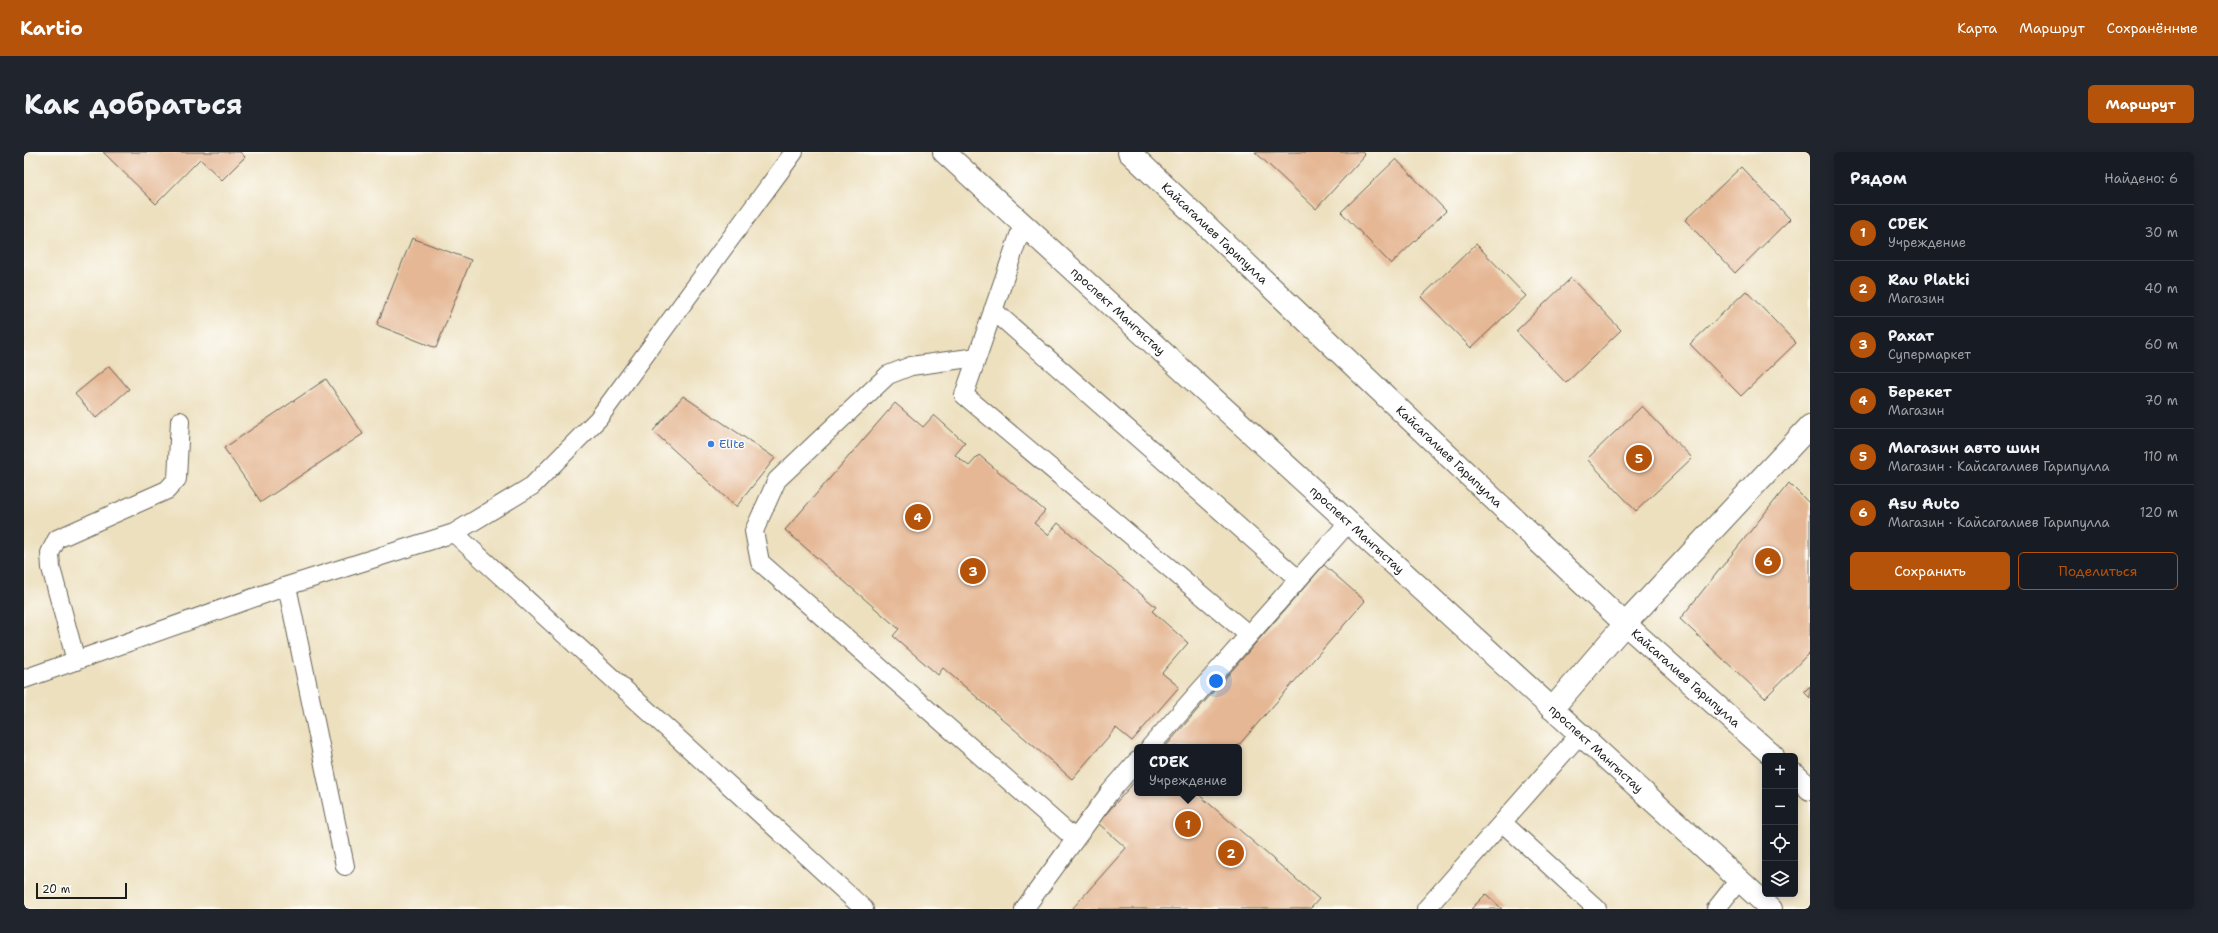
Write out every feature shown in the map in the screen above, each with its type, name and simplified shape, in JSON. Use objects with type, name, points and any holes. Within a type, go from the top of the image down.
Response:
[{"type":"street","name":"проспект Мангыстау","points":[[944,152],[1348,524],[1771,909]]},
{"type":"street","name":"Кайсагалиев Гарипулла","points":[[1129,152],[1625,624],[1770,753]]},
{"type":"street","points":[[1552,709],[1625,624],[1810,426]]},
{"type":"street","points":[[1798,778],[1810,789]]},
{"type":"lane","points":[[24,679],[287,586],[454,533],[532,486],[598,419],[794,152]]},
{"type":"lane","points":[[1023,224],[964,396],[1249,635]]},
{"type":"lane","points":[[993,310],[1298,579]]},
{"type":"lane","points":[[978,356],[911,366],[888,375],[777,480],[754,530],[760,562],[1075,839]]},
{"type":"lane","points":[[76,660],[52,568],[50,553],[57,539],[167,490],[177,479],[180,421]]},
{"type":"lane","points":[[1153,744],[1348,524]]},
{"type":"lane","points":[[454,533],[864,909]]},
{"type":"lane","points":[[287,586],[345,866]]},
{"type":"lane","points":[[1426,909],[1580,734]]},
{"type":"lane","points":[[1024,909],[1110,792],[1134,764]]},
{"type":"lane","points":[[1503,823],[1597,909]]},
{"type":"lane","points":[[1716,909],[1739,880]]},
{"type":"building","points":[[103,152],[240,152],[245,157],[222,180],[200,159],[156,204]]},
{"type":"building","points":[[1255,152],[1362,152],[1365,155],[1316,209]]},
{"type":"building","points":[[1396,159],[1446,211],[1391,264],[1341,212]]},
{"type":"building","points":[[1741,167],[1790,219],[1735,273],[1685,220]]},
{"type":"building","points":[[412,238],[471,260],[436,348],[377,325]]},
{"type":"building","points":[[1476,244],[1526,296],[1471,348],[1421,297]]},
{"type":"building","points":[[1571,278],[1621,330],[1566,383],[1516,331]]},
{"type":"building","points":[[1746,291],[1796,343],[1741,396],[1690,344]]},
{"type":"building","points":[[109,366],[129,389],[96,418],[75,394]]},
{"type":"building","points":[[326,379],[363,434],[261,502],[224,448]]},
{"type":"building","name":"Elite","points":[[683,396],[775,458],[736,507],[653,431]]},
{"type":"building","points":[[895,403],[923,427],[934,415],[965,443],[955,455],[969,466],[979,455],[1045,511],[1034,523],[1048,535],[1058,523],[1156,607],[1152,611],[1188,643],[1162,673],[1179,687],[1132,741],[1116,728],[1072,779],[943,668],[938,675],[893,636],[899,629],[785,530]]},
{"type":"building","points":[[1642,406],[1692,458],[1636,511],[1587,459]]},
{"type":"building","points":[[1789,483],[1810,504],[1810,652],[1765,698],[1680,619]]},
{"type":"building","points":[[1324,565],[1365,601],[1240,744],[1168,744]]},
{"type":"building","points":[[1810,686],[1810,698],[1804,692]]},
{"type":"building","points":[[1134,782],[1134,796],[1200,796],[1319,899],[1310,909],[1072,909],[1126,848],[1098,823]]},
{"type":"building","points":[[1486,894],[1502,909],[1471,909]]},
{"type":"place","name":"Elite","points":[[711,444]]},
{"type":"place","name":"Магазин авто шин","points":[[1639,458]]},
{"type":"place","name":"Берекет","points":[[918,517]]},
{"type":"place","name":"Asu Auto","points":[[1768,561]]},
{"type":"place","name":"Рахат","points":[[973,571]]},
{"type":"place","name":"CDEK","points":[[1188,824]]},
{"type":"place","name":"Rau Platki","points":[[1231,853]]}]
